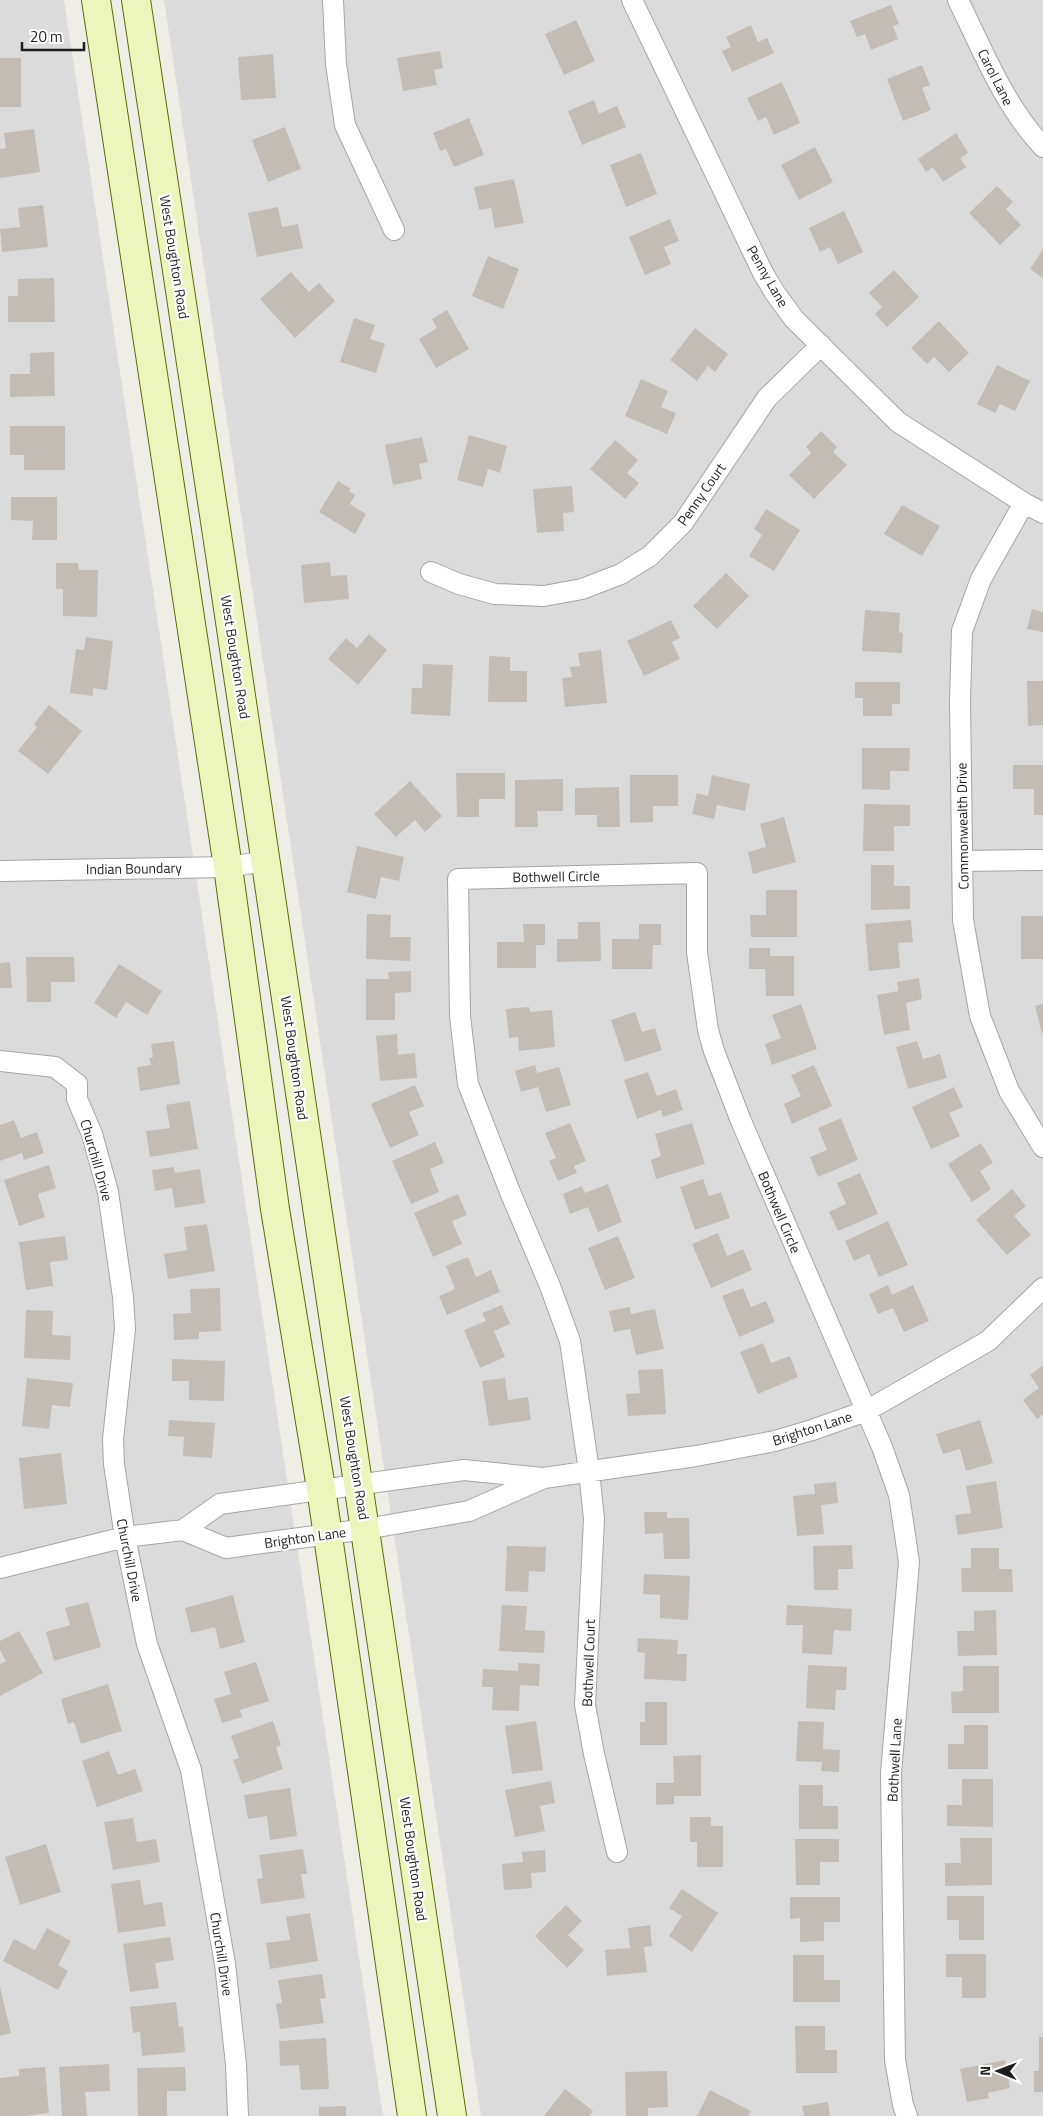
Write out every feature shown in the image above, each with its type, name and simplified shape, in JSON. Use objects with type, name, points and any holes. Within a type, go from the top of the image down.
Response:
[{"type":"main road","points":[[96,0],[228,866],[275,1208],[321,1488],[412,2116]]},
{"type":"main road","name":"West Boughton Road","points":[[136,0],[267,861],[311,1172],[366,1529],[452,2116]]},
{"type":"street","points":[[333,0],[336,64],[346,125],[394,230]]},
{"type":"street","name":"Penny Lane","points":[[632,0],[767,279],[784,306],[898,422],[1024,503],[1043,513]]},
{"type":"street","name":"Carol Lane","points":[[958,0],[1005,96],[1024,126],[1043,147]]},
{"type":"street","name":"Penny Court","points":[[431,572],[459,584],[495,594],[544,596],[582,589],[621,574],[650,556],[683,523],[767,398],[821,345]]},
{"type":"street","name":"Commonwealth Drive","points":[[1024,503],[981,579],[962,631],[960,702],[962,861],[964,920],[980,1016],[1009,1091],[1043,1147]]},
{"type":"street","points":[[962,861],[1043,860]]},
{"type":"street","name":"Indian Boundary","points":[[0,871],[228,866],[267,861]]},
{"type":"street","name":"Bothwell Circle","points":[[589,1471],[570,1341],[550,1286],[510,1192],[468,1084],[460,1016],[458,879],[697,873],[697,952],[708,1030],[714,1051],[741,1120],[866,1411]]},
{"type":"street","name":"Churchill Drive","points":[[0,1061],[55,1066],[77,1084],[78,1099],[92,1134],[108,1192],[124,1297],[124,1337],[113,1439],[114,1464],[125,1537],[147,1644],[191,1770],[225,1964],[236,2064],[238,2116]]},
{"type":"street","name":"Brighton Lane","points":[[183,1530],[226,1548],[366,1529],[469,1510],[544,1478],[758,1445],[812,1430],[866,1411],[988,1341],[1043,1288]]},
{"type":"street","name":"Bothwell Lane","points":[[866,1411],[900,1495],[909,1562],[891,1773],[894,2060],[907,2116]]},
{"type":"street","name":"Brighton Lane","points":[[0,1568],[125,1537],[183,1530],[220,1504],[321,1488],[464,1470],[544,1478]]},
{"type":"street","name":"Bothwell Court","points":[[589,1471],[594,1518],[585,1705],[594,1754],[617,1852]]},
{"type":"shaded area","points":[[0,0],[64,0],[383,2116],[0,2116]]},
{"type":"shaded area","points":[[164,0],[1043,0],[1043,2116],[481,2116]]},
{"type":"building","points":[[891,5],[899,24],[893,26],[898,39],[871,50],[865,34],[857,37],[850,21]]},
{"type":"building","points":[[576,20],[595,61],[564,75],[545,34]]},
{"type":"building","points":[[751,25],[758,42],[767,38],[774,53],[732,72],[722,51],[731,47],[726,37]]},
{"type":"building","points":[[440,51],[443,68],[434,70],[437,85],[403,91],[397,58]]},
{"type":"building","points":[[273,54],[276,98],[241,100],[238,57]]},
{"type":"building","points":[[0,58],[21,58],[21,107],[0,107]]},
{"type":"building","points":[[922,65],[930,85],[922,88],[931,110],[903,121],[887,79]]},
{"type":"building","points":[[782,82],[800,123],[774,135],[766,117],[758,121],[747,98]]},
{"type":"building","points":[[594,100],[599,114],[617,106],[626,127],[582,145],[568,111]]},
{"type":"building","points":[[469,118],[484,155],[454,167],[446,149],[440,151],[433,133]]},
{"type":"building","points":[[285,127],[301,169],[268,182],[252,140]]},
{"type":"building","points":[[34,129],[40,172],[0,178],[0,149],[6,148],[4,133]]},
{"type":"building","points":[[956,133],[968,153],[960,158],[966,167],[943,182],[933,167],[926,172],[918,159]]},
{"type":"building","points":[[815,147],[833,182],[799,200],[781,165]]},
{"type":"building","points":[[641,153],[657,194],[626,207],[610,165]]},
{"type":"building","points":[[514,179],[524,223],[495,228],[491,208],[479,210],[474,187]]},
{"type":"building","points":[[997,186],[1013,202],[1006,209],[1021,225],[1000,245],[969,213]]},
{"type":"building","points":[[43,205],[48,247],[2,252],[0,229],[20,227],[18,208]]},
{"type":"building","points":[[278,207],[282,227],[298,224],[303,248],[257,257],[248,213]]},
{"type":"building","points":[[844,211],[863,252],[838,264],[830,247],[820,252],[809,228]]},
{"type":"building","points":[[670,219],[679,241],[664,247],[671,264],[645,275],[629,237]]},
{"type":"building","points":[[1043,249],[1043,278],[1030,269]]},
{"type":"building","points":[[488,256],[519,269],[503,309],[472,296]]},
{"type":"building","points":[[894,270],[919,297],[887,327],[875,314],[882,307],[869,293]]},
{"type":"building","points":[[291,272],[309,292],[319,283],[335,301],[295,338],[260,299]]},
{"type":"building","points":[[54,278],[55,322],[8,322],[8,296],[18,296],[18,279]]},
{"type":"building","points":[[447,310],[469,349],[436,368],[419,339],[437,328],[432,319]]},
{"type":"building","points":[[354,318],[375,325],[370,339],[385,344],[376,373],[340,362]]},
{"type":"building","points":[[939,321],[969,353],[949,372],[934,357],[927,364],[911,348]]},
{"type":"building","points":[[695,328],[728,354],[715,372],[708,366],[697,381],[670,360]]},
{"type":"building","points":[[54,352],[55,396],[10,397],[10,374],[30,374],[30,353]]},
{"type":"building","points":[[997,365],[1030,381],[1015,411],[1000,404],[995,413],[977,404]]},
{"type":"building","points":[[641,379],[668,391],[661,407],[676,413],[667,434],[625,416]]},
{"type":"building","points":[[10,426],[65,426],[65,470],[24,470],[24,455],[10,455]]},
{"type":"building","points":[[821,431],[837,447],[833,452],[847,465],[814,499],[789,475],[811,453],[806,447]]},
{"type":"building","points":[[469,435],[507,446],[500,473],[488,469],[483,487],[457,480]]},
{"type":"building","points":[[422,437],[428,462],[419,464],[422,479],[393,485],[385,445]]},
{"type":"building","points":[[615,440],[638,460],[627,473],[639,483],[625,499],[590,469]]},
{"type":"building","points":[[338,481],[351,489],[349,491],[355,495],[350,504],[366,514],[355,534],[319,512]]},
{"type":"building","points":[[572,486],[574,512],[563,513],[564,531],[537,533],[533,489]]},
{"type":"building","points":[[11,497],[57,497],[57,540],[32,540],[33,521],[11,520]]},
{"type":"building","points":[[902,505],[940,526],[922,556],[884,534]]},
{"type":"building","points":[[766,509],[800,530],[774,571],[749,556],[762,535],[754,529]]},
{"type":"building","points":[[330,562],[331,576],[347,575],[349,599],[304,603],[301,565]]},
{"type":"building","points":[[56,563],[78,563],[79,570],[98,570],[97,617],[63,616],[63,589],[56,589]]},
{"type":"building","points":[[726,573],[749,596],[717,629],[693,606]]},
{"type":"building","points":[[1032,609],[1043,612],[1043,632],[1027,629]]},
{"type":"building","points":[[865,610],[900,613],[899,632],[903,633],[902,653],[862,651]]},
{"type":"building","points":[[671,620],[680,638],[672,642],[680,659],[644,676],[627,641]]},
{"type":"building","points":[[369,634],[387,650],[358,685],[328,659],[346,638],[357,648]]},
{"type":"building","points":[[86,637],[113,641],[107,690],[93,688],[93,696],[70,693],[76,649],[84,650]]},
{"type":"building","points":[[601,650],[607,703],[565,707],[562,678],[572,677],[570,667],[580,666],[578,653]]},
{"type":"building","points":[[489,656],[510,657],[510,671],[527,671],[527,702],[488,702]]},
{"type":"building","points":[[423,664],[453,665],[450,716],[411,714],[412,688],[422,688]]},
{"type":"building","points":[[1027,681],[1043,681],[1043,725],[1028,726]]},
{"type":"building","points":[[855,682],[900,682],[900,704],[892,704],[892,716],[863,716],[863,698],[855,698]]},
{"type":"building","points":[[49,705],[82,731],[48,774],[18,751],[37,727],[34,724]]},
{"type":"building","points":[[862,748],[910,748],[909,771],[890,771],[890,790],[862,789]]},
{"type":"building","points":[[1013,765],[1043,765],[1043,815],[1034,815],[1034,789],[1013,789]]},
{"type":"building","points":[[456,773],[505,773],[505,799],[479,799],[479,817],[457,817]]},
{"type":"building","points":[[630,775],[678,775],[678,806],[653,806],[653,822],[630,823]]},
{"type":"building","points":[[712,775],[750,784],[745,811],[717,805],[714,819],[692,814],[697,793],[708,796]]},
{"type":"building","points":[[563,779],[563,811],[537,811],[538,827],[515,827],[515,780]]},
{"type":"building","points":[[410,781],[442,816],[425,832],[415,820],[396,837],[374,814]]},
{"type":"building","points":[[619,787],[620,827],[597,827],[597,815],[575,815],[575,788]]},
{"type":"building","points":[[864,804],[910,805],[910,826],[894,826],[894,851],[863,851]]},
{"type":"building","points":[[784,817],[796,862],[753,874],[748,852],[766,847],[760,824]]},
{"type":"building","points":[[357,846],[404,857],[399,881],[381,877],[376,899],[347,892]]},
{"type":"building","points":[[871,865],[894,865],[894,886],[910,886],[910,909],[871,910]]},
{"type":"building","points":[[766,890],[797,890],[797,937],[751,937],[750,915],[766,915]]},
{"type":"building","points":[[367,914],[391,915],[390,937],[411,937],[410,961],[366,959]]},
{"type":"building","points":[[1021,916],[1043,916],[1043,959],[1021,959]]},
{"type":"building","points":[[911,920],[913,942],[898,943],[900,968],[869,971],[865,924]]},
{"type":"building","points":[[578,922],[600,922],[601,961],[557,962],[557,939],[578,939]]},
{"type":"building","points":[[523,924],[545,924],[545,945],[536,945],[536,968],[497,968],[497,942],[524,942]]},
{"type":"building","points":[[639,924],[661,924],[661,945],[653,945],[652,969],[612,969],[612,939],[639,939]]},
{"type":"building","points":[[749,948],[770,948],[770,956],[794,956],[794,996],[766,996],[765,969],[749,969]]},
{"type":"building","points":[[26,957],[74,957],[75,982],[51,982],[51,1002],[27,1002]]},
{"type":"building","points":[[10,962],[12,988],[0,988],[0,963]]},
{"type":"building","points":[[119,964],[162,991],[147,1015],[126,1002],[116,1018],[94,1003]]},
{"type":"building","points":[[411,971],[411,992],[395,993],[395,1020],[366,1020],[366,979],[389,979],[388,972]]},
{"type":"building","points":[[919,978],[922,999],[906,1003],[910,1030],[884,1035],[877,995],[898,991],[897,982]]},
{"type":"building","points":[[801,1004],[817,1049],[772,1065],[765,1044],[781,1038],[772,1015]]},
{"type":"building","points":[[1043,1004],[1043,1034],[1042,1034],[1035,1006]]},
{"type":"building","points":[[529,1007],[530,1012],[552,1010],[555,1047],[519,1051],[518,1037],[509,1038],[506,1009]]},
{"type":"building","points":[[635,1012],[642,1032],[655,1028],[662,1050],[625,1062],[611,1020]]},
{"type":"building","points":[[397,1034],[398,1055],[415,1053],[417,1078],[380,1081],[376,1036]]},
{"type":"building","points":[[174,1041],[180,1084],[140,1091],[137,1067],[151,1065],[149,1058],[153,1057],[151,1044]]},
{"type":"building","points":[[917,1041],[923,1059],[940,1054],[947,1078],[908,1089],[896,1047]]},
{"type":"building","points":[[535,1065],[537,1073],[559,1067],[571,1105],[546,1112],[538,1087],[521,1092],[515,1071]]},
{"type":"building","points":[[814,1065],[832,1106],[792,1124],[784,1104],[801,1096],[791,1075]]},
{"type":"building","points":[[648,1072],[657,1096],[676,1089],[683,1110],[663,1117],[661,1110],[637,1119],[624,1080]]},
{"type":"building","points":[[415,1085],[424,1106],[409,1112],[419,1135],[390,1148],[371,1104]]},
{"type":"building","points":[[954,1087],[963,1107],[949,1113],[960,1136],[931,1149],[912,1107]]},
{"type":"building","points":[[190,1101],[198,1149],[150,1157],[146,1131],[170,1128],[166,1105]]},
{"type":"building","points":[[841,1118],[858,1160],[818,1177],[810,1157],[827,1150],[818,1128]]},
{"type":"building","points":[[14,1120],[21,1138],[37,1132],[44,1153],[24,1160],[22,1153],[0,1161],[0,1125]]},
{"type":"building","points":[[570,1123],[586,1161],[574,1166],[577,1173],[558,1181],[549,1161],[556,1158],[545,1133]]},
{"type":"building","points":[[692,1123],[705,1164],[656,1179],[651,1160],[661,1156],[655,1134]]},
{"type":"building","points":[[435,1142],[444,1163],[430,1169],[439,1192],[411,1204],[392,1161]]},
{"type":"building","points":[[981,1143],[993,1163],[980,1171],[991,1189],[972,1202],[948,1164]]},
{"type":"building","points":[[49,1165],[56,1188],[38,1194],[45,1217],[19,1226],[4,1180]]},
{"type":"building","points":[[174,1167],[175,1173],[200,1169],[205,1203],[175,1208],[172,1188],[155,1191],[152,1170]]},
{"type":"building","points":[[860,1173],[878,1214],[838,1231],[829,1212],[846,1204],[837,1183]]},
{"type":"building","points":[[703,1179],[709,1196],[721,1192],[730,1218],[695,1230],[680,1187]]},
{"type":"building","points":[[608,1184],[622,1222],[598,1232],[588,1207],[570,1214],[563,1194],[582,1186],[585,1193]]},
{"type":"building","points":[[1012,1189],[1026,1206],[1014,1216],[1031,1235],[1007,1255],[976,1220]]},
{"type":"building","points":[[458,1194],[467,1215],[452,1221],[462,1244],[433,1257],[414,1213]]},
{"type":"building","points":[[888,1221],[908,1265],[879,1277],[869,1254],[854,1261],[845,1241]]},
{"type":"building","points":[[207,1224],[215,1271],[168,1279],[164,1254],[187,1250],[184,1227]]},
{"type":"building","points":[[718,1233],[727,1256],[743,1249],[752,1270],[711,1288],[692,1244]]},
{"type":"building","points":[[65,1236],[68,1260],[50,1262],[53,1286],[26,1290],[19,1242]]},
{"type":"building","points":[[618,1236],[635,1278],[605,1290],[588,1248]]},
{"type":"building","points":[[468,1257],[476,1277],[491,1270],[500,1292],[447,1315],[439,1296],[455,1289],[446,1266]]},
{"type":"building","points":[[888,1285],[892,1295],[913,1285],[929,1321],[904,1332],[893,1308],[878,1314],[869,1294]]},
{"type":"building","points":[[220,1288],[221,1331],[199,1332],[199,1339],[174,1340],[173,1314],[191,1313],[190,1289]]},
{"type":"building","points":[[743,1288],[751,1307],[766,1301],[775,1322],[739,1337],[722,1296]]},
{"type":"building","points":[[502,1305],[510,1324],[494,1331],[505,1357],[480,1368],[464,1330],[486,1321],[482,1313]]},
{"type":"building","points":[[630,1307],[631,1314],[655,1309],[664,1349],[636,1355],[630,1329],[614,1332],[609,1311]]},
{"type":"building","points":[[26,1310],[53,1311],[52,1335],[71,1336],[70,1360],[24,1358]]},
{"type":"building","points":[[763,1343],[771,1363],[790,1356],[798,1377],[758,1394],[740,1352]]},
{"type":"building","points":[[172,1359],[225,1361],[224,1401],[189,1400],[189,1381],[172,1381]]},
{"type":"building","points":[[1043,1365],[1043,1414],[1037,1419],[1023,1400],[1039,1388],[1030,1375]]},
{"type":"building","points":[[663,1369],[666,1414],[628,1416],[626,1394],[640,1393],[638,1370]]},
{"type":"building","points":[[27,1378],[73,1383],[70,1407],[52,1405],[49,1429],[22,1426]]},
{"type":"building","points":[[505,1378],[508,1400],[528,1397],[531,1420],[489,1426],[482,1381]]},
{"type":"building","points":[[169,1420],[215,1423],[212,1458],[183,1456],[184,1437],[168,1436]]},
{"type":"building","points":[[980,1420],[993,1463],[966,1471],[960,1449],[943,1454],[936,1434]]},
{"type":"building","points":[[61,1453],[67,1504],[24,1509],[19,1458]]},
{"type":"building","points":[[996,1481],[1003,1528],[958,1535],[955,1515],[971,1513],[966,1486]]},
{"type":"building","points":[[836,1482],[838,1503],[821,1505],[824,1534],[797,1536],[793,1496],[815,1494],[814,1484]]},
{"type":"building","points":[[644,1512],[667,1512],[667,1518],[689,1518],[690,1559],[664,1559],[663,1533],[645,1534]]},
{"type":"building","points":[[852,1545],[853,1569],[838,1569],[838,1590],[814,1590],[813,1546]]},
{"type":"building","points":[[507,1546],[546,1547],[545,1572],[529,1571],[528,1592],[505,1591]]},
{"type":"building","points":[[971,1548],[999,1548],[999,1569],[1012,1569],[1013,1592],[962,1592],[961,1568],[971,1568]]},
{"type":"building","points":[[644,1574],[690,1576],[688,1620],[660,1618],[660,1595],[643,1594]]},
{"type":"building","points":[[233,1595],[245,1642],[220,1649],[215,1627],[191,1633],[185,1608]]},
{"type":"building","points":[[88,1602],[101,1647],[54,1661],[46,1632],[70,1625],[65,1608]]},
{"type":"building","points":[[502,1605],[527,1606],[525,1630],[545,1631],[544,1653],[499,1651]]},
{"type":"building","points":[[787,1605],[852,1609],[851,1631],[834,1630],[832,1655],[802,1653],[803,1625],[786,1625]]},
{"type":"building","points":[[996,1610],[997,1655],[958,1656],[957,1631],[974,1631],[974,1611]]},
{"type":"building","points":[[19,1631],[43,1673],[0,1696],[0,1664],[6,1661],[0,1650],[0,1641]]},
{"type":"building","points":[[638,1638],[678,1640],[677,1654],[687,1654],[686,1681],[644,1679],[645,1653],[637,1652]]},
{"type":"building","points":[[256,1662],[269,1701],[240,1710],[242,1717],[222,1723],[214,1699],[231,1694],[224,1672]]},
{"type":"building","points":[[518,1663],[540,1664],[539,1686],[520,1685],[519,1711],[492,1710],[493,1687],[482,1687],[483,1669],[518,1671]]},
{"type":"building","points":[[808,1665],[847,1667],[846,1690],[836,1690],[835,1710],[806,1708]]},
{"type":"building","points":[[963,1666],[999,1666],[999,1713],[952,1713],[951,1692],[963,1691]]},
{"type":"building","points":[[108,1684],[122,1731],[81,1744],[74,1722],[68,1724],[61,1699]]},
{"type":"building","points":[[645,1702],[667,1702],[667,1745],[640,1745],[640,1722],[645,1722]]},
{"type":"building","points":[[273,1721],[281,1745],[276,1747],[283,1769],[242,1784],[233,1760],[239,1758],[231,1736]]},
{"type":"building","points":[[536,1721],[543,1770],[512,1774],[505,1726]]},
{"type":"building","points":[[798,1721],[824,1722],[823,1749],[840,1750],[839,1772],[821,1771],[822,1762],[796,1761]]},
{"type":"building","points":[[964,1725],[988,1725],[988,1769],[948,1769],[948,1744],[964,1744]]},
{"type":"building","points":[[109,1751],[118,1775],[135,1769],[143,1791],[97,1807],[82,1761]]},
{"type":"building","points":[[701,1755],[701,1796],[674,1796],[674,1804],[656,1805],[656,1783],[674,1783],[673,1756]]},
{"type":"building","points":[[962,1779],[993,1779],[993,1827],[947,1826],[947,1805],[962,1805]]},
{"type":"building","points":[[551,1781],[555,1803],[540,1806],[545,1831],[515,1837],[505,1790]]},
{"type":"building","points":[[799,1785],[823,1785],[823,1806],[838,1806],[838,1829],[799,1829]]},
{"type":"building","points":[[290,1788],[297,1836],[270,1840],[267,1816],[248,1819],[244,1795]]},
{"type":"building","points":[[690,1817],[711,1817],[711,1826],[723,1826],[723,1867],[697,1867],[697,1842],[690,1842]]},
{"type":"building","points":[[133,1818],[137,1842],[156,1839],[160,1862],[113,1870],[104,1822]]},
{"type":"building","points":[[960,1838],[992,1838],[992,1885],[945,1886],[945,1863],[961,1863]]},
{"type":"building","points":[[795,1839],[839,1839],[839,1862],[820,1862],[820,1885],[796,1885]]},
{"type":"building","points":[[46,1844],[61,1892],[20,1905],[5,1857]]},
{"type":"building","points":[[303,1849],[307,1874],[301,1874],[305,1898],[261,1904],[257,1879],[263,1878],[259,1855]]},
{"type":"building","points":[[545,1850],[546,1872],[531,1873],[532,1888],[504,1890],[502,1864],[523,1862],[522,1852]]},
{"type":"building","points":[[140,1880],[144,1905],[162,1902],[166,1926],[118,1933],[111,1884]]},
{"type":"building","points":[[682,1889],[718,1913],[692,1952],[669,1936],[682,1916],[669,1908]]},
{"type":"building","points":[[947,1896],[984,1896],[984,1940],[959,1940],[959,1920],[947,1920]]},
{"type":"building","points":[[790,1897],[840,1897],[840,1922],[824,1922],[824,1941],[800,1942],[800,1918],[790,1919]]},
{"type":"building","points":[[566,1905],[582,1921],[568,1935],[584,1950],[567,1968],[535,1936]]},
{"type":"building","points":[[310,1913],[318,1961],[270,1969],[266,1943],[290,1940],[286,1917]]},
{"type":"building","points":[[650,1925],[652,1946],[644,1947],[647,1972],[607,1976],[605,1950],[630,1948],[628,1928]]},
{"type":"building","points":[[47,1928],[71,1941],[58,1965],[68,1971],[58,1990],[3,1961],[14,1939],[35,1950]]},
{"type":"building","points":[[170,1937],[174,1960],[155,1963],[159,1988],[130,1992],[123,1944]]},
{"type":"building","points":[[946,1954],[986,1954],[986,1998],[962,1998],[962,1977],[946,1977]]},
{"type":"building","points":[[793,1955],[824,1955],[824,1980],[840,1980],[840,2002],[793,2002]]},
{"type":"building","points":[[322,1974],[326,1998],[320,1999],[324,2023],[280,2029],[276,2004],[282,2003],[278,1980]]},
{"type":"building","points":[[0,1987],[11,2033],[0,2036]]},
{"type":"building","points":[[176,2002],[179,2027],[183,2026],[185,2052],[142,2056],[140,2032],[133,2033],[130,2007]]},
{"type":"building","points":[[795,2026],[825,2026],[825,2050],[837,2050],[837,2073],[796,2073]]},
{"type":"building","points":[[1039,2037],[1043,2037],[1043,2092],[1034,2092],[1034,2071],[1039,2071]]},
{"type":"building","points":[[326,2038],[329,2089],[301,2090],[299,2065],[280,2066],[279,2041]]},
{"type":"building","points":[[1005,2060],[1010,2088],[988,2093],[989,2098],[967,2102],[960,2069]]},
{"type":"building","points":[[109,2064],[110,2091],[85,2092],[87,2116],[62,2116],[59,2067]]},
{"type":"building","points":[[45,2067],[49,2113],[25,2116],[0,2116],[0,2078],[19,2076],[19,2069]]},
{"type":"building","points":[[185,2067],[186,2091],[167,2091],[167,2116],[138,2116],[137,2068]]},
{"type":"building","points":[[667,2071],[668,2107],[648,2108],[648,2116],[626,2116],[625,2072]]},
{"type":"building","points":[[565,2089],[593,2111],[589,2116],[544,2116]]},
{"type":"building","points":[[710,2090],[751,2111],[748,2116],[697,2116]]},
{"type":"building","points":[[828,2102],[830,2116],[804,2116],[802,2106]]},
{"type":"building","points":[[346,2106],[346,2116],[319,2116],[319,2107]]}]
